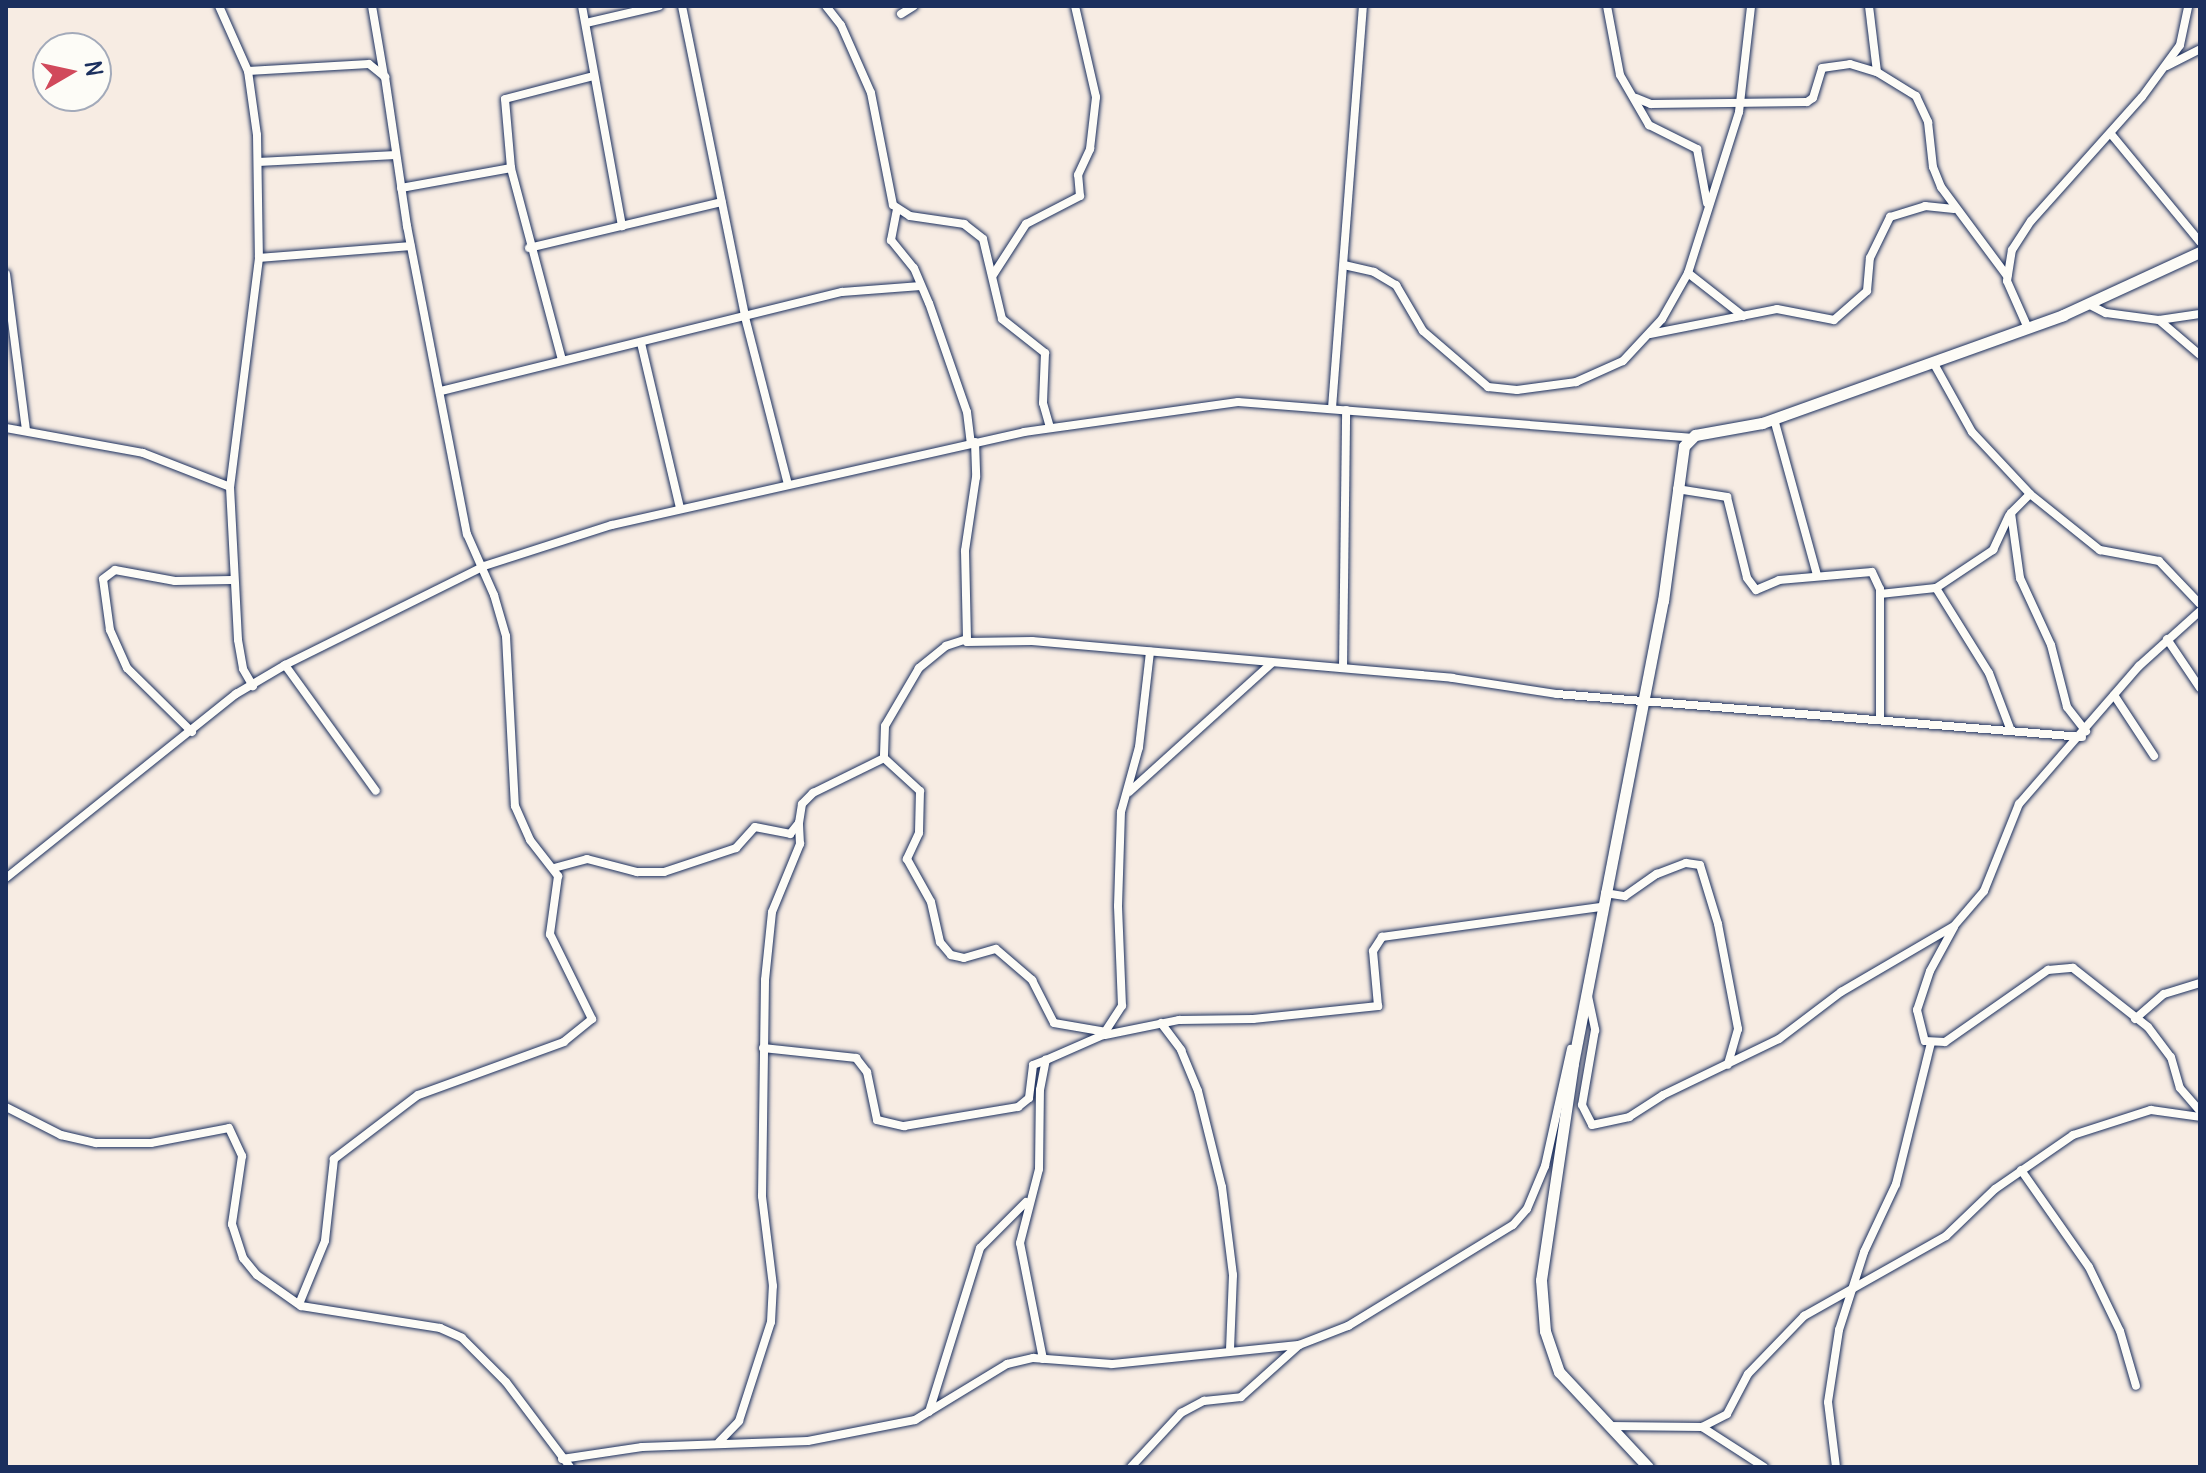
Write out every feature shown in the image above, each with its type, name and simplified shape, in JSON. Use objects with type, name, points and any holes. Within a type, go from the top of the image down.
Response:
[{"type":"street","points":[[219,6],[248,71],[258,162],[259,258],[230,487],[232,580],[240,659],[253,686]]},
{"type":"street","points":[[299,1304],[325,1241],[334,1159],[418,1095],[564,1042],[592,1023],[588,1005],[550,934],[559,892],[554,868],[530,840],[515,806],[506,636],[484,566],[467,534],[411,246],[372,6]]},
{"type":"street","points":[[582,6],[622,226]]},
{"type":"street","points":[[586,23],[659,6]]},
{"type":"street","points":[[682,6],[745,317],[788,484]]},
{"type":"street","points":[[826,6],[850,43],[871,93],[887,191],[897,209],[891,240],[921,286],[967,412],[973,443],[964,640]]},
{"type":"street","points":[[901,14],[914,6]]},
{"type":"street","points":[[992,276],[1035,216],[1080,196],[1078,175],[1090,149],[1096,97],[1075,6]]},
{"type":"street","points":[[1332,408],[1363,6]]},
{"type":"street","points":[[1607,6],[1620,75],[1653,129],[1697,149],[1707,208]]},
{"type":"street","points":[[1344,265],[1374,272],[1396,285],[1423,331],[1488,387],[1517,390],[1587,379],[1623,361],[1650,334],[1688,273],[1741,104],[1751,6]]},
{"type":"street","points":[[1869,6],[1877,72]]},
{"type":"street","points":[[2007,276],[2020,234],[2111,134],[2180,45],[2188,6]]},
{"type":"street","points":[[2163,68],[2200,49]]},
{"type":"street","points":[[248,71],[369,64],[385,77]]},
{"type":"street","points":[[1636,98],[1651,104],[1811,101],[1817,75],[1830,65],[1850,64],[1877,72],[1908,89],[1922,108],[1931,130],[1933,167],[1954,209],[2007,276],[2027,326]]},
{"type":"street","points":[[562,360],[529,248],[511,168],[507,96],[593,76]]},
{"type":"street","points":[[2111,134],[2200,242]]},
{"type":"street","points":[[258,162],[396,155]]},
{"type":"street","points":[[401,188],[511,168]]},
{"type":"street","points":[[529,248],[722,202]]},
{"type":"street","points":[[1650,334],[1777,309],[1834,320],[1867,291],[1870,258],[1890,217],[1925,206],[1954,209]]},
{"type":"street","points":[[897,209],[972,228],[983,239],[1005,322],[1045,353],[1043,403],[1050,428]]},
{"type":"street","points":[[259,258],[411,246]]},
{"type":"street","points":[[6,878],[192,732],[285,665],[484,566],[551,541],[680,508],[973,443],[1050,428],[1238,402],[1691,438],[1774,419],[1933,362],[2088,304],[2200,252]]},
{"type":"street","points":[[1688,273],[1743,316]]},
{"type":"street","points":[[6,274],[26,430]]},
{"type":"street","points":[[441,391],[842,292],[921,286]]},
{"type":"street","points":[[2088,304],[2106,313],[2159,320],[2200,314]]},
{"type":"street","points":[[2159,320],[2200,355]]},
{"type":"street","points":[[641,343],[680,508]]},
{"type":"street","points":[[1933,362],[1972,432],[2030,494],[2100,550],[2159,561],[2200,604]]},
{"type":"street","points":[[1343,668],[1346,410]]},
{"type":"street","points":[[1774,419],[1817,575]]},
{"type":"street","points":[[6,428],[143,453],[230,487]]},
{"type":"street","points":[[1648,1467],[1607,1427],[1559,1372],[1545,1331],[1541,1293],[1580,1030],[1645,699],[1684,446],[1691,438]]},
{"type":"street","points":[[1677,489],[1727,497],[1753,589],[1817,575],[1866,570],[1877,579],[1880,594],[1880,720]]},
{"type":"street","points":[[1880,594],[1936,588],[1993,550],[2011,513],[2030,494]]},
{"type":"street","points":[[2011,513],[2024,589],[2051,645],[2067,707],[2084,734]]},
{"type":"street","points":[[192,732],[123,660],[110,630],[103,579],[115,570],[175,581],[232,580]]},
{"type":"street","points":[[1936,588],[1989,673],[2011,731]]},
{"type":"street","points":[[2200,611],[2167,639],[2114,695],[2084,734],[2019,804],[1984,891],[1954,926],[1930,971],[1917,1010],[1921,1036],[1931,1043],[1945,1042],[2058,967],[2086,974],[2165,1047],[2180,1088],[2200,1114]]},
{"type":"street","points":[[2167,639],[2200,688]]},
{"type":"street","points":[[1105,1034],[1054,1023],[1032,980],[996,949],[957,958],[945,949],[931,902],[907,859],[919,833],[920,791],[884,758],[885,726],[919,668],[946,646],[964,640],[1150,652],[1343,668],[1557,694],[2011,731],[2084,734]]},
{"type":"street","points":[[1105,1034],[1119,1018],[1124,994],[1118,906],[1126,795],[1139,747],[1150,652]]},
{"type":"street","points":[[1126,795],[1272,663]]},
{"type":"street","points":[[285,665],[376,791]]},
{"type":"street","points":[[2114,695],[2154,756]]},
{"type":"street","points":[[719,1442],[739,1421],[771,1322],[773,1286],[762,1196],[763,1048],[768,935],[800,844],[799,808],[813,793],[884,758]]},
{"type":"street","points":[[554,868],[587,859],[637,872],[664,872],[736,848],[755,827],[785,836],[799,823]]},
{"type":"street","points":[[1605,893],[1625,896],[1657,874],[1686,863],[1700,865],[1718,924],[1739,1033],[1728,1066]]},
{"type":"street","points":[[763,1048],[856,1058],[867,1072],[877,1120],[904,1126],[1018,1107],[1029,1098],[1033,1065],[1105,1034],[1161,1023],[1378,1006],[1373,951],[1382,937],[1602,907]]},
{"type":"street","points":[[1587,991],[1595,1030],[1582,1105],[1592,1125],[1629,1117],[1663,1095],[1779,1039],[1841,992],[1954,926]]},
{"type":"street","points":[[2135,1019],[2164,994],[2200,983]]},
{"type":"street","points":[[1161,1023],[1181,1050],[1198,1091],[1222,1187],[1233,1275],[1230,1351]]},
{"type":"street","points":[[562,1459],[719,1442],[808,1441],[929,1412],[1007,1364],[1043,1359],[1112,1364],[1299,1345],[1356,1321],[1437,1268],[1494,1240],[1521,1217],[1545,1166],[1566,1065],[1580,1030]]},
{"type":"street","points":[[1836,1467],[1828,1392],[1852,1290],[1896,1184],[1931,1043]]},
{"type":"street","points":[[1043,1359],[1020,1253],[1026,1202],[1039,1169],[1040,1090],[1046,1060]]},
{"type":"street","points":[[6,1107],[61,1135],[96,1143],[151,1143],[229,1128],[242,1156],[231,1205],[235,1240],[257,1275],[299,1304],[440,1328],[462,1338],[506,1382],[570,1467]]},
{"type":"street","points":[[1607,1427],[1702,1427],[1732,1408],[1748,1374],[1792,1325],[1946,1236],[2021,1170],[2093,1125],[2151,1110],[2200,1114]]},
{"type":"street","points":[[2021,1170],[2089,1267],[2120,1331],[2136,1386]]},
{"type":"street","points":[[929,1412],[980,1248],[1026,1202]]},
{"type":"street","points":[[1131,1467],[1181,1413],[1204,1401],[1241,1397],[1299,1345]]},
{"type":"street","points":[[1702,1427],[1764,1467]]}]
